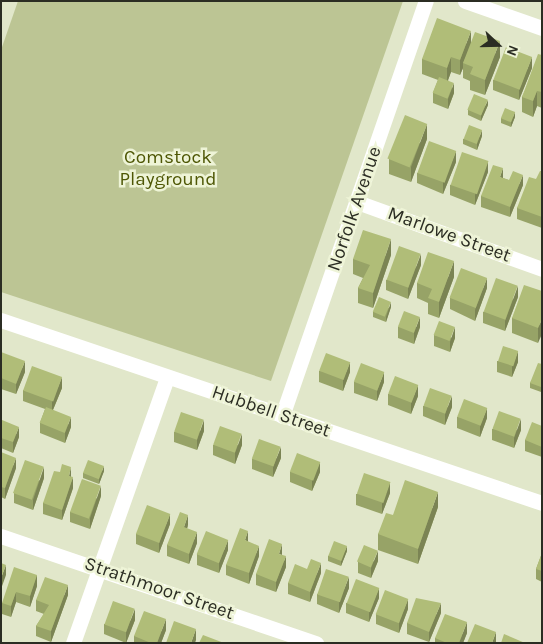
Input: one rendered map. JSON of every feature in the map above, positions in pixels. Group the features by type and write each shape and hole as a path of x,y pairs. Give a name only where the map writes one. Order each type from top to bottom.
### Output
{"street":[{"name":"Norfolk Avenue","path":"282,416 426,1"},
{"path":"465,1 542,28"},
{"name":"Marlowe Street","path":"357,202 542,269"},
{"name":"Hubbell Street","path":"1,320 542,503"},
{"path":"73,643 167,377"},
{"name":"Strathmoor Street","path":"1,536 316,643"}],"green space":[{"name":"Comstock Playground","path":"18,1 403,1 271,381 1,292 1,50"}],"building":[{"path":"437,18 471,31 460,60 451,57 447,68 422,59"},
{"path":"475,32 500,41 485,80 470,74 473,67 463,63"},
{"path":"506,47 532,57 520,90 493,80"},
{"path":"538,54 542,55 542,92 537,91 533,101 522,97"},
{"path":"439,77 454,83 447,99 433,93"},
{"path":"474,94 488,100 481,116 467,110"},
{"path":"505,108 515,112 511,122 501,118"},
{"path":"405,115 427,124 410,168 387,159"},
{"path":"469,125 482,130 477,144 464,139"},
{"path":"429,141 456,151 445,183 417,173"},
{"path":"462,152 488,161 477,194 451,185"},
{"path":"493,165 503,168 500,177 509,180 513,171 523,175 510,207 481,196"},
{"path":"540,171 542,171 542,217 517,208 529,177 536,179"},
{"path":"363,230 391,239 373,293 358,288 370,265 353,259"},
{"path":"399,246 421,254 408,288 387,280"},
{"path":"428,252 454,261 439,302 428,298 432,289 417,283"},
{"path":"461,268 487,278 476,308 450,298"},
{"path":"496,278 518,286 505,320 484,312"},
{"path":"524,285 542,291 542,319 538,328 512,318"},
{"path":"379,297 391,302 385,317 373,312"},
{"path":"404,311 420,317 414,333 398,327"},
{"path":"439,321 455,327 449,341 434,335"},
{"path":"503,346 518,351 513,366 498,361"},
{"path":"1,352 25,361 16,384 1,378"},
{"path":"326,353 350,362 343,380 319,371"},
{"path":"361,363 384,372 377,391 354,382"},
{"path":"538,363 542,364 541,387 530,383"},
{"path":"32,366 62,377 53,401 23,390"},
{"path":"395,376 418,385 412,403 388,394"},
{"path":"430,388 452,396 445,414 424,406"},
{"path":"464,399 487,408 481,426 457,417"},
{"path":"46,407 71,417 65,433 40,423"},
{"path":"499,411 521,419 514,437 493,429"},
{"path":"181,412 204,420 197,440 174,432"},
{"path":"2,420 19,427 13,442 1,438"},
{"path":"532,422 542,426 542,447 525,440"},
{"path":"220,426 242,434 235,453 213,445"},
{"path":"259,439 281,447 273,467 252,459"},
{"path":"1,452 16,458 5,488 1,487"},
{"path":"297,453 320,462 313,481 290,472"},
{"path":"25,460 44,467 32,500 13,493"},
{"path":"88,460 104,466 99,479 83,473"},
{"path":"62,464 71,467 69,476 73,477 62,510 43,503 54,471 60,472"},
{"path":"364,473 390,482 383,503 357,494"},
{"path":"82,479 101,486 89,519 70,512"},
{"path":"405,480 438,492 418,549 378,534 386,513 393,515"},
{"path":"147,505 170,514 159,543 136,534"},
{"path":"180,512 188,515 184,527 197,532 189,554 167,545"},
{"path":"240,528 248,531 245,540 259,546 249,573 226,565"},
{"path":"206,531 228,540 219,563 197,554"},
{"path":"269,539 282,544 279,554 286,556 276,582 256,574"},
{"path":"334,541 347,546 341,561 328,556"},
{"path":"364,545 378,551 371,567 357,562"},
{"path":"542,553 542,571 536,569"},
{"path":"311,559 321,563 310,592 288,583 295,564 307,569"},
{"path":"1,563 6,565 1,578"},
{"path":"14,567 37,575 30,596 16,592 11,606 2,603"},
{"path":"326,569 349,577 340,602 317,595"},
{"path":"45,577 68,585 51,631 36,626 49,605 36,600"},
{"path":"356,579 379,588 370,612 347,603"},
{"path":"385,590 408,599 399,623 376,614"},
{"path":"416,598 441,603 429,632 407,623"},
{"path":"113,601 135,609 126,632 104,624"},
{"path":"144,611 166,619 157,643 151,643 134,636"},
{"path":"445,614 467,622 459,643 447,643 435,638"},
{"path":"174,621 196,629 191,643 166,643"},
{"path":"475,624 496,632 492,643 467,643"},
{"path":"504,634 525,643 501,643"},
{"path":"203,635 224,643 199,643"}]}
